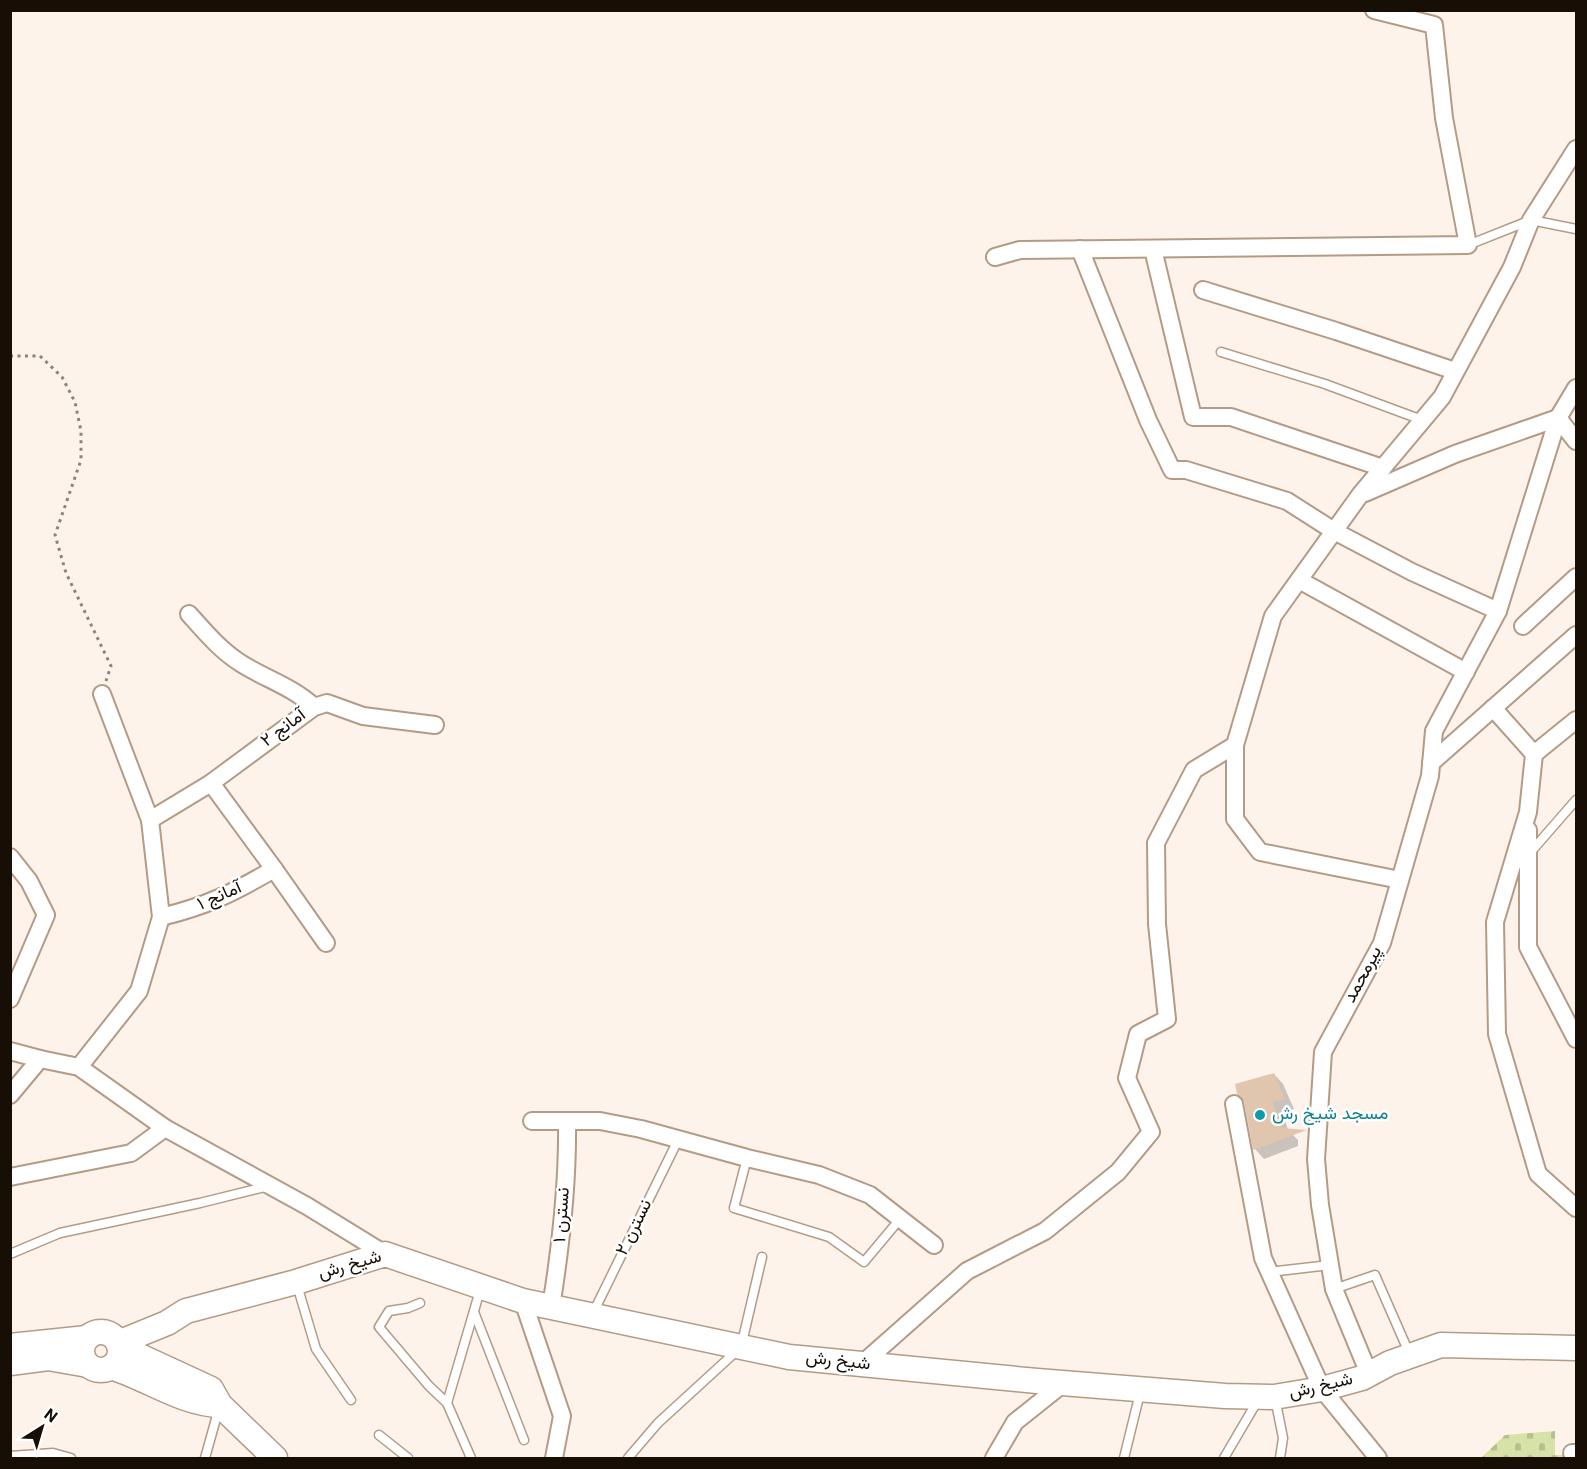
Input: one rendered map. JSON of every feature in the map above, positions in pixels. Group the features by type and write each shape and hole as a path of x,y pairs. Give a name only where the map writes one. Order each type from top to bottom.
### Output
{"street":[{"path":"995,257 1020,250 1468,245 1444,118 1436,18 1374,10"},
{"path":"1400,880 1260,852 1235,819 1235,745 1273,616 1360,495 1442,397 1512,267 1531,220 1576,149"},
{"path":"1080,249 1148,420 1172,470 1185,470 1287,501 1334,531 1412,572 1498,610"},
{"path":"1154,249 1193,417 1231,417 1383,468"},
{"path":"1203,290 1455,371"},
{"name":"پیرمحمد","path":"1369,1374 1334,1289 1320,1205 1316,1159 1323,1052 1382,943 1430,776 1434,731 1498,610 1558,418 1572,405 1576,388"},
{"path":"1360,495 1455,454 1558,418 1576,441"},
{"path":"1523,626 1576,577"},
{"path":"1299,580 1466,672"},
{"path":"189,614 221,650 244,666 302,696 314,706"},
{"path":"1431,763 1576,635"},
{"path":"79,1066 139,992 162,917 150,820 102,694"},
{"name":"آمانج ۲","path":"150,820 211,783 314,706 327,703 363,716 435,725"},
{"path":"1493,708 1533,754 1528,812 1528,947 1576,1039"},
{"path":"1533,754 1576,720"},
{"path":"862,1364 967,1270 1045,1231 1064,1216 1118,1172 1151,1132 1127,1078 1138,1034 1167,1019 1157,924 1156,843 1194,770 1235,745"},
{"path":"211,783 326,943"},
{"path":"1528,812 1495,922 1497,1034 1538,1174 1576,1208"},
{"path":"10,857 29,881 46,915 10,999"},
{"name":"آمانج ۱","path":"162,917 193,909 231,894 274,869"},
{"path":"10,1051 79,1066 165,1128 269,1185 385,1254"},
{"path":"10,1095 40,1059"},
{"path":"1234,1104 1263,1258 1322,1389 1376,1458"},
{"path":"532,1121 600,1121 819,1174 870,1196 933,1245"},
{"name":"نسترن ۱","path":"551,1307 562,1236 567,1121"},
{"path":"10,1177 131,1153 165,1128"},
{"name":"شیخ رش","path":"10,1346 104,1349 161,1311 186,1311 296,1282 385,1254 523,1301 789,1357 1064,1383 1267,1397 1322,1389 1369,1374 1441,1345 1576,1348"},
{"path":"523,1301 562,1416 554,1458"},
{"path":"10,1363 104,1349 211,1389 220,1405 275,1458"},
{"path":"994,1458 1015,1422 1064,1383"}],"lane":[{"path":"1468,245 1531,220 1576,229"},
{"path":"1221,352 1325,384 1422,420"},
{"path":"1528,854 1576,800"},
{"name":"نسترن ۲","path":"592,1316 678,1140"},
{"path":"747,1158 734,1208 829,1237 864,1262 900,1219"},
{"path":"10,1254 60,1233 200,1203 269,1185"},
{"path":"628,1458 658,1423 741,1347 762,1257"},
{"path":"1269,1272 1330,1265"},
{"path":"1334,1289 1375,1275 1410,1356"},
{"path":"296,1282 316,1349 351,1400"},
{"path":"447,1403 481,1287"},
{"path":"420,1303 408,1308 389,1311 379,1327 429,1386 447,1403 471,1458"},
{"path":"474,1312 524,1440"},
{"path":"1124,1458 1141,1389"},
{"path":"1224,1458 1267,1397"},
{"path":"1267,1397 1283,1438 1280,1458"},
{"path":"205,1458 220,1405"},
{"path":"380,1435 408,1458"},
{"path":"10,1456 71,1458"}],"path":[{"path":"10,356 40,356 62,378 75,402 81,431 81,460 55,535 66,573 111,666 102,694"}],"green space":[{"path":"1555,1431 1555,1455 1568,1455 1568,1458 1481,1458 1505,1435"}],"building":[{"name":"مسجد شیخ رش","path":"1274,1073 1285,1099 1273,1102 1281,1128 1307,1130 1253,1150 1244,1102 1237,1094 1235,1084"}],"place":[{"name":"مسجد شیخ رش","path":"1260,1115"}]}
